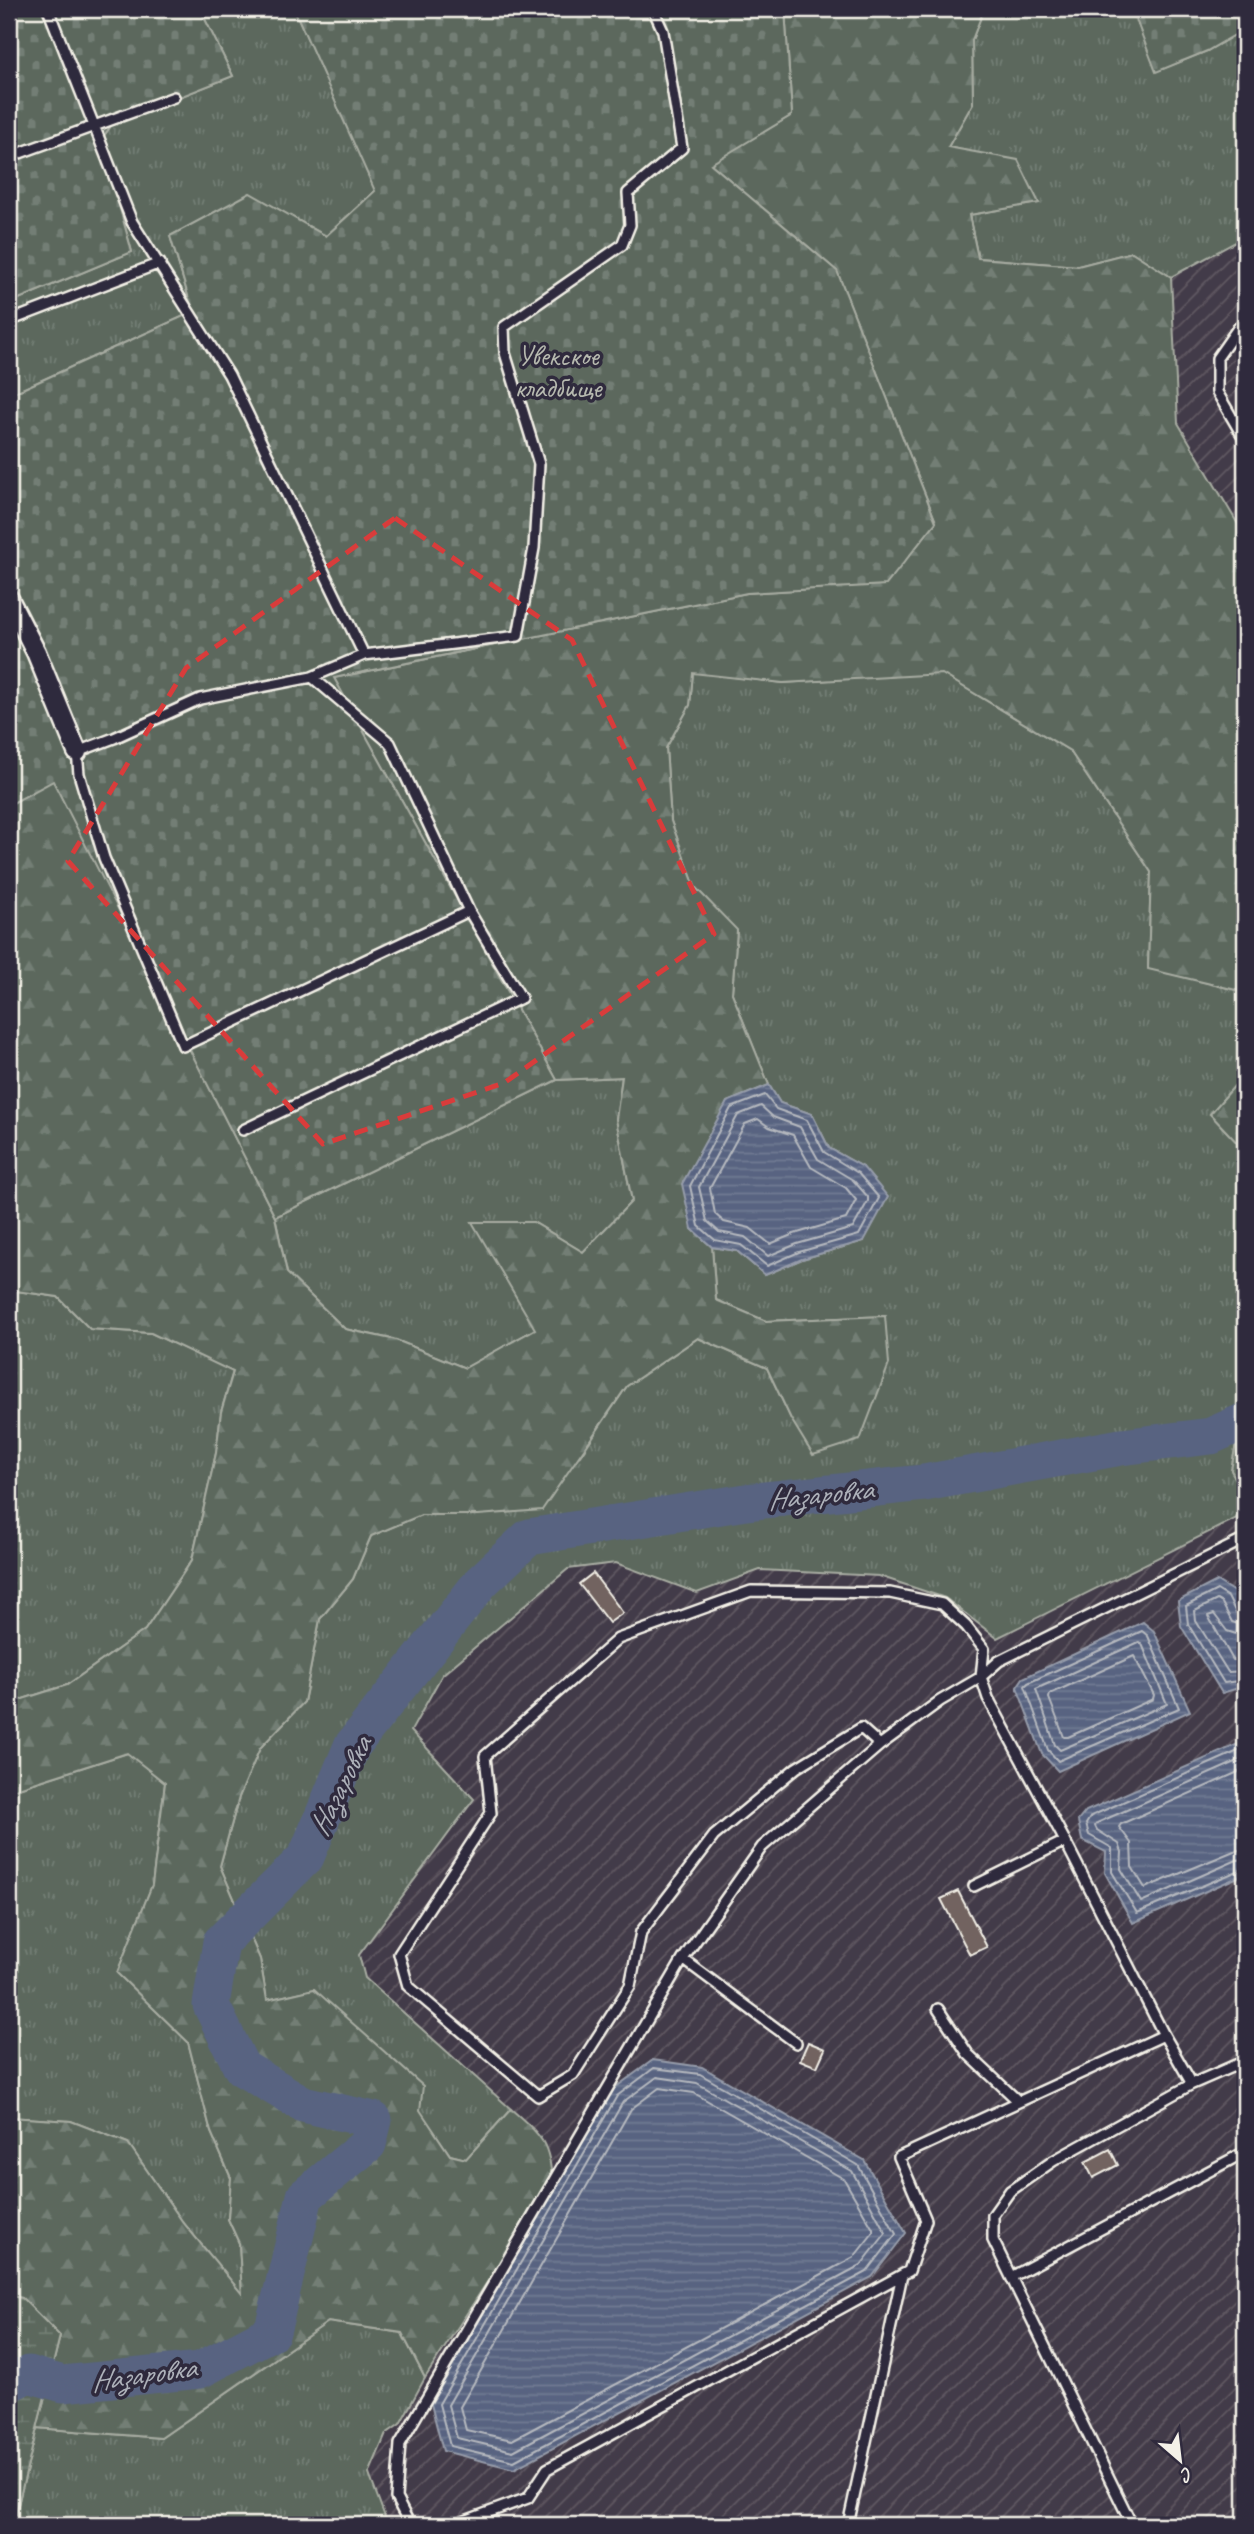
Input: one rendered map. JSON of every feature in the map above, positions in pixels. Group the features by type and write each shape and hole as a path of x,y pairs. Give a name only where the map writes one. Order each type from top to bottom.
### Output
{"street":[{"path":"9,599 36,652 77,752"}],"lane":[{"path":"48,9 132,222 229,375 364,655"},
{"path":"469,911 183,1046 104,858 79,774 77,752 200,699 312,677 364,655 518,636 534,548 539,464 505,353 504,327 622,246 630,225 628,193 681,148 663,31 653,9"},
{"path":"9,157 174,97"},
{"path":"9,321 160,263"},
{"path":"1245,324 1238,328 1217,358 1217,392 1245,440"},
{"path":"243,1130 521,998 469,911 390,743 312,677"},
{"path":"410,2525 396,2498 400,2444 684,1959 762,1847 880,1745 940,1701 981,1677 999,1661 1245,1539"},
{"path":"880,1745 861,1728 796,1768 715,1836 641,1933 630,1986 573,2076 538,2096 408,1986 399,1954 492,1813 485,1756 618,1639 751,1591 890,1593 942,1604 966,1626 984,1649 981,1677 988,1698 1192,2084"},
{"path":"974,1886 1065,1841"},
{"path":"684,1959 796,2043"},
{"path":"938,2008 968,2054 1018,2101"},
{"path":"454,2525 528,2498 547,2469 909,2271 926,2220 899,2157 1164,2035"},
{"path":"1132,2525 993,2240 993,2215 1010,2191 1053,2161 1192,2084 1245,2061"},
{"path":"1011,2277 1245,2152"},
{"path":"848,2525 902,2275"}],"highlighted area":[{"path":"395,518 572,640 714,934 504,1083 323,1144 68,861 186,668"}],"shaded area":[{"path":"1245,237 1245,536 1178,423 1171,277"},
{"path":"1245,1514 1245,2525 388,2525 369,2475 386,2433 400,2424 425,2378 552,2182 541,2136 365,1978 359,1955 474,1799 411,1731 442,1675 568,1569 616,1563 697,1593 760,1570 879,1576 945,1598 997,1638"}],"green space":[{"path":"9,9 200,9 233,76 113,123 101,140 132,252 9,303"},
{"path":"200,9 294,9 376,190 326,236 250,194 170,236 193,312 9,395 9,303 132,252 101,140 113,123 233,76"},
{"name":"Увекское кладбище","path":"294,9 785,9 792,115 711,164 837,271 936,522 886,585 747,593 334,678 557,1080 275,1217 53,781 9,805 9,395 193,312 170,236 250,193 326,236 375,191"},
{"path":"785,9 984,9 972,40 973,103 948,147 1018,160 1039,203 969,215 978,258 1078,266 1132,252 1171,277 1178,423 1245,536 1245,995 1240,991 1148,969 1151,872 1070,751 942,674 783,683 693,673 690,705 666,748 671,821 695,887 737,930 732,993 769,1085 727,1102 692,1229 712,1247 716,1300 766,1321 885,1316 889,1364 860,1440 813,1455 791,1419 767,1368 698,1338 627,1386 542,1510 478,1515 421,1515 371,1536 353,1579 320,1619 304,1702 260,1748 239,1797 220,1866 260,1959 267,2000 314,1989 423,2086 420,2110 450,2155 466,2159 511,2109 542,2140 549,2157 552,2182 425,2378 402,2333 328,2322 161,2438 37,2428 60,2336 22,2298 9,2296 9,2117 71,2121 128,2143 182,2221 242,2294 239,2243 228,2219 231,2178 211,2132 188,2042 117,1973 152,1885 165,1783 127,1753 9,1791 10,1703 67,1685 145,1630 192,1560 216,1453 221,1412 233,1372 151,1333 90,1329 58,1297 9,1290 9,805 53,780 275,1217 287,1273 345,1329 396,1340 465,1368 535,1329 472,1222 533,1222 583,1252 632,1201 616,1119 622,1077 557,1080 334,678 747,593 886,584 936,522 837,271 710,163 792,115"},
{"path":"984,9 1132,9 1157,71 1207,51 1245,29 1245,237 1171,277 1132,252 1078,266 978,258 969,215 1038,203 948,147 973,103 972,40"},
{"path":"1132,9 1245,9 1245,29 1207,51 1156,72"},
{"path":"693,672 783,683 941,673 1070,751 1151,872 1148,968 1240,991 1245,995 1245,1074 1210,1114 1245,1151 1245,1398 1231,1470 1245,1496 1245,1514 997,1638 945,1598 879,1576 760,1570 697,1593 616,1563 568,1569 442,1675 411,1731 474,1799 359,1955 365,1978 511,2109 466,2159 450,2155 386,2069 352,2028 314,1989 267,2000 260,1959 220,1866 239,1797 260,1748 304,1702 320,1619 353,1579 371,1536 421,1515 478,1515 580,1456 627,1386 698,1338 767,1368 791,1419 885,1316 766,1321 716,1300 712,1247 737,1251 765,1275 802,1259 864,1241 863,1167 829,1148 812,1114 780,1103 769,1085 732,993 737,931 695,887 671,821 666,748 690,705"},
{"path":"1245,1074 1245,1151 1210,1114"},
{"path":"622,1077 616,1119 632,1201 583,1252 533,1222 473,1222 536,1329 465,1368 396,1340 345,1329 287,1273 275,1217 557,1080"},
{"path":"9,1290 58,1297 90,1329 151,1333 233,1371 221,1412 216,1453 192,1560 145,1630 67,1685 10,1703 9,1715"},
{"path":"1245,1398 1245,1496 1231,1470"},
{"path":"128,1753 165,1783 152,1885 117,1973 188,2042 211,2132 231,2178 228,2219 239,2243 242,2295 182,2221 128,2143 71,2121 9,2117 9,1791"},
{"path":"9,2296 22,2298 60,2336 13,2525 9,2525"},
{"path":"328,2322 402,2333 425,2378 400,2424 386,2434 369,2474 388,2525 13,2525 37,2428 161,2438"}],"water":[{"path":"769,1085 780,1103 812,1114 829,1148 863,1167 888,1197 864,1241 802,1259 765,1275 737,1251 712,1247 692,1229 682,1184 727,1102"},
{"path":"1217,1581 1234,1592 1245,1617 1245,1686 1222,1693 1181,1626 1178,1601"},
{"path":"1143,1622 1154,1631 1190,1711 1058,1771 1042,1754 1017,1687 1023,1678"},
{"path":"1245,1741 1245,1874 1133,1923 1105,1873 1106,1852 1082,1840 1078,1821 1086,1811"},
{"path":"653,2060 702,2067 864,2160 906,2233 872,2277 514,2469 443,2451 431,2404 612,2090"}],"building":[{"path":"593,1573 623,1613 609,1623 579,1584"},
{"path":"958,1891 987,1947 970,1955 941,1899"},
{"path":"808,2042 825,2049 817,2067 800,2060"},
{"path":"1110,2149 1118,2165 1093,2178 1085,2162"}],"waterway":[{"name":"Назаровка","path":"9,2384 28,2374 63,2384 200,2370 272,2332 305,2196 368,2144 374,2120 303,2104 242,2068 211,2005 221,1942 306,1857 352,1746 481,1582 529,1537 746,1502 924,1483 1121,1447 1211,1436 1245,1421"}]}
